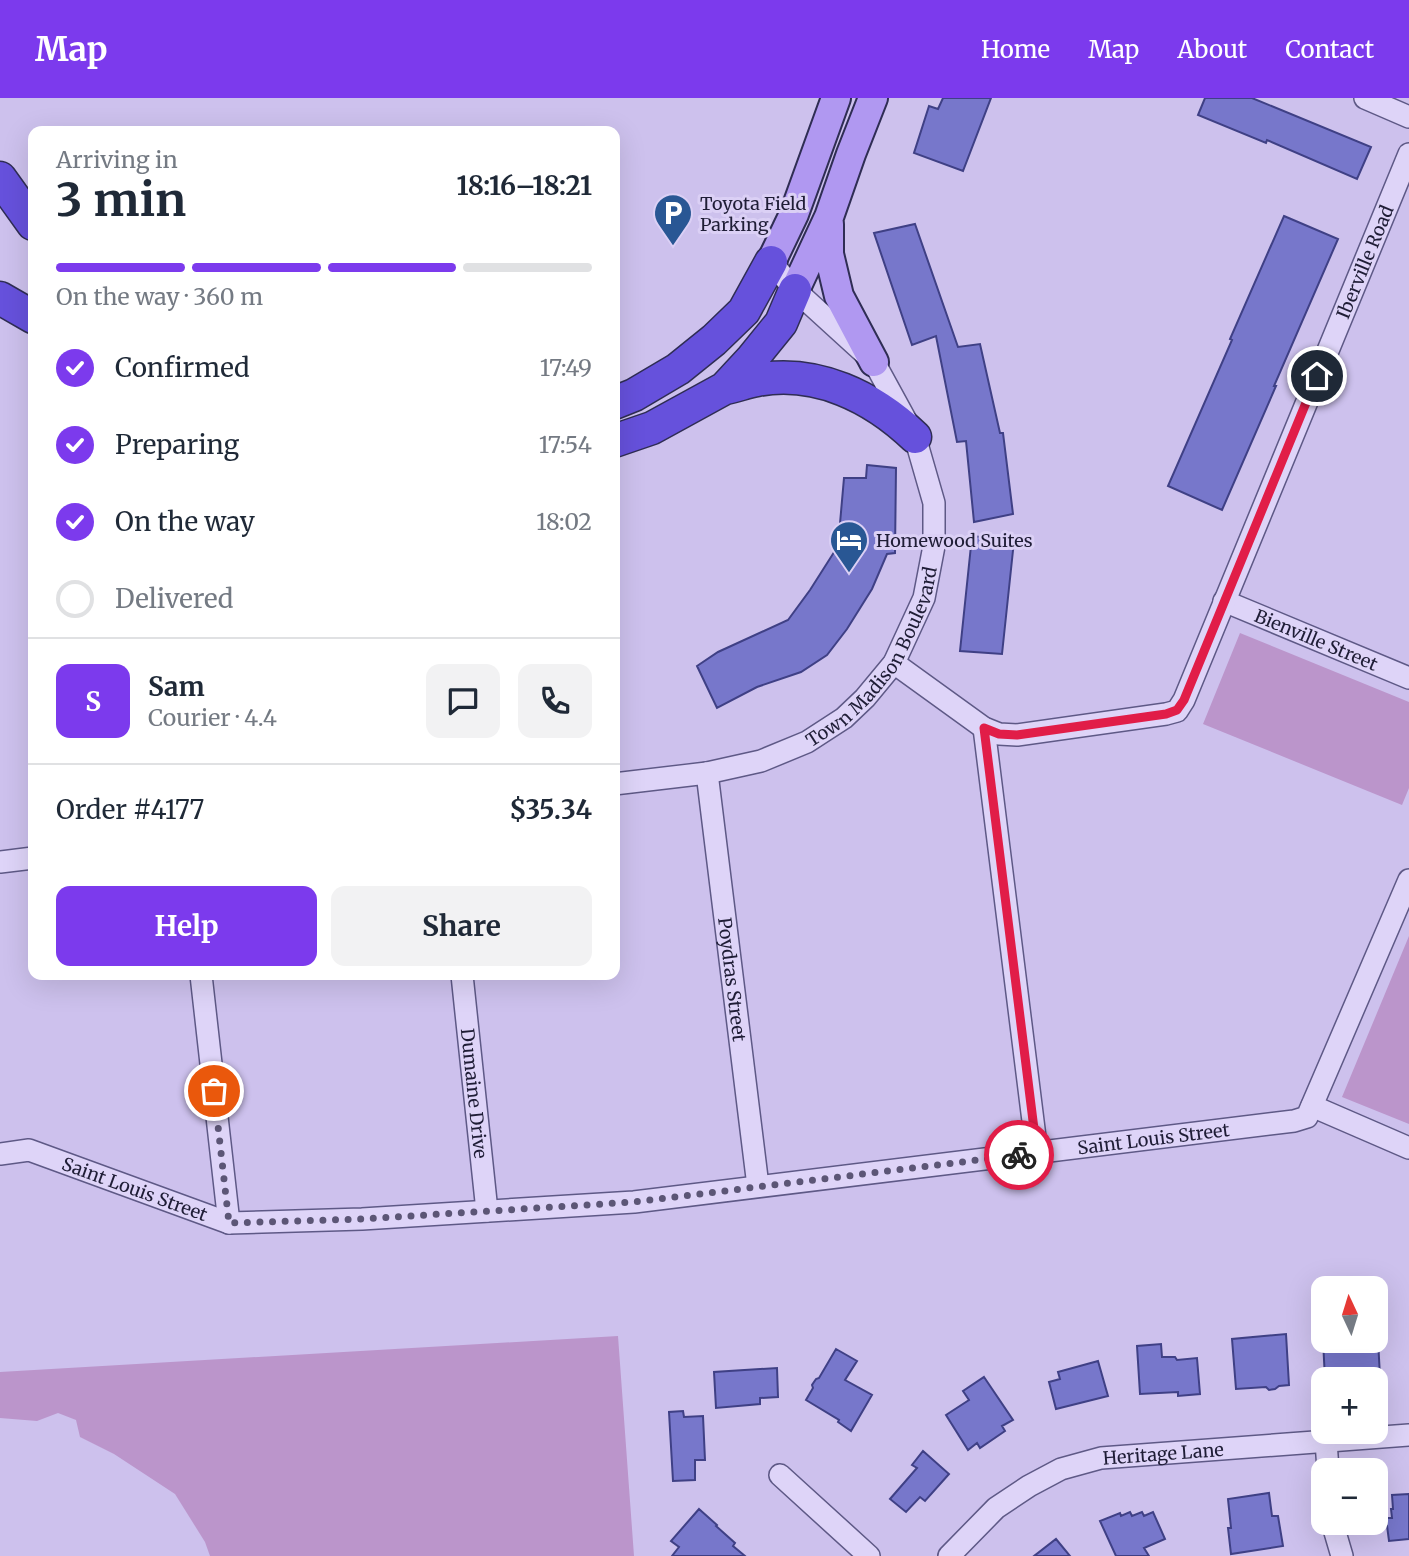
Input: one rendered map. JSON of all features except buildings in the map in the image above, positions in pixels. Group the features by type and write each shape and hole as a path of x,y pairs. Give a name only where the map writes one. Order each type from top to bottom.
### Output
{"highway":[{"path":"0,178 28,217"},
{"path":"620,401 678,369 714,340 744,311 771,262"},
{"path":"725,388 781,323 794,290"},
{"path":"0,298 28,314"},
{"path":"620,439 652,428 725,388 759,380 788,378 827,383 851,392 896,419 915,437"}],"main road":[{"path":"771,262 794,214 836,98"},
{"path":"794,290 829,217 873,98"},
{"path":"829,217 829,254 839,296 874,362"}],"street":[{"path":"1365,98 1409,117"},
{"name":"Iberville Road","path":"984,728 999,734 1017,735 1166,714 1177,710 1184,700 1409,154"},
{"name":"Town Madison Boulevard","path":"620,783 708,773 761,761 807,742 844,718 894,663 924,598 933,546 934,503 915,437 874,362 794,290 771,262"},
{"name":"Bienville Street","path":"1224,601 1409,678"},
{"path":"894,663 984,728 1037,1153"},
{"name":"Poydras Street","path":"708,773 758,1186"},
{"path":"0,862 28,859"},
{"path":"1409,880 1312,1106 1409,1148"},
{"path":"202,980 229,1223"},
{"name":"Dumaine Drive","path":"463,980 487,1211"},
{"name":"Saint Louis Street","path":"0,1154 29,1150 229,1223 362,1219 634,1202 1294,1121 1307,1117 1312,1106"},
{"name":"Heritage Lane","path":"1388,1437 1409,1435"},
{"name":"Heritage Lane","path":"949,1556 996,1508 1061,1469 1101,1458 1311,1442"},
{"path":"780,1475 869,1556"},
{"path":"1336,1535 1342,1556"}],"shaded area":[{"path":"1240,633 1409,702 1409,788 1402,805 1203,724"},
{"path":"1409,936 1409,1124 1342,1097"},
{"path":"618,1336 634,1556 210,1556 205,1542 175,1494 114,1454 80,1437 76,1420 58,1413 37,1421 0,1418 0,1372"}],"way so far":[{"path":"214,1091 229,1223 362,1219 634,1202 1019,1155"}],"place":[{"name":"Toyota Field Parking","path":"673,247"},
{"name":"Homewood Suites","path":"849,574"}],"route":[{"path":"1019,1155 1037,1153 984,728 999,734 1017,735 1166,714 1177,710 1184,700 1317,376"}]}
